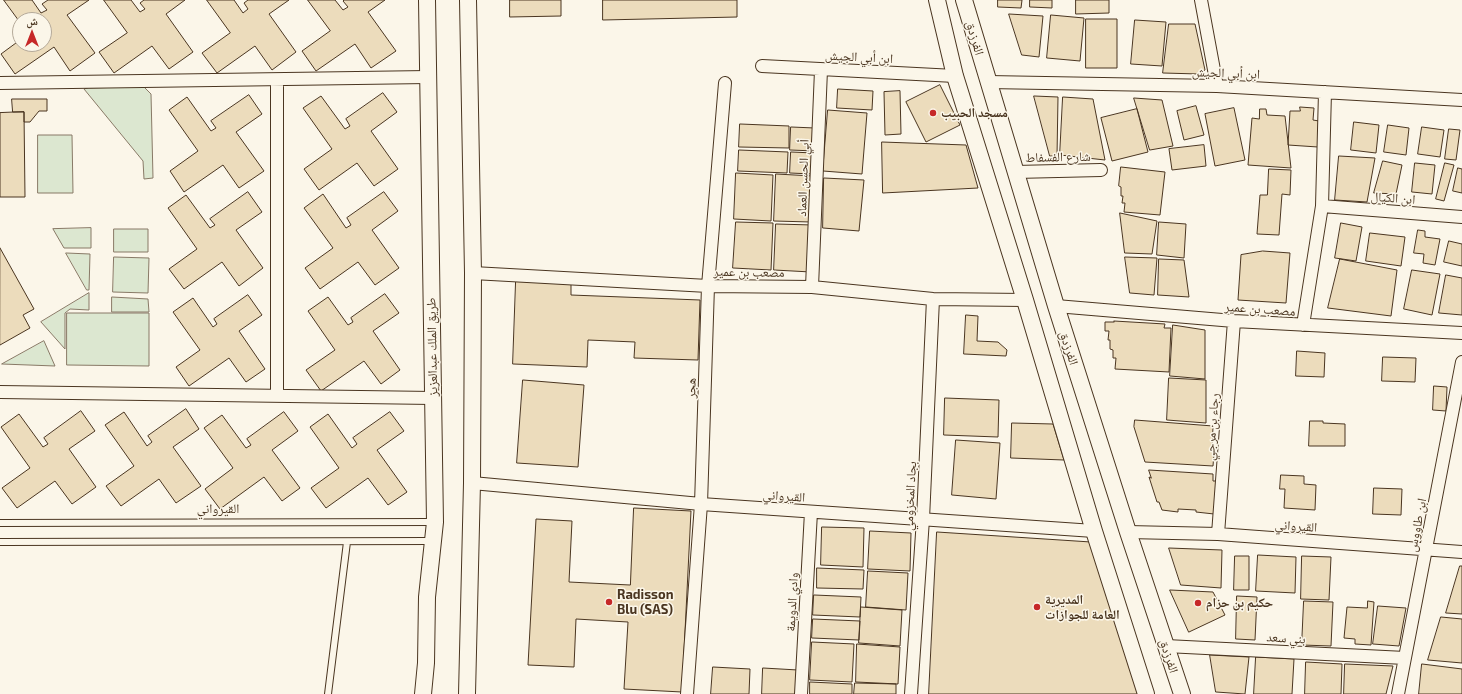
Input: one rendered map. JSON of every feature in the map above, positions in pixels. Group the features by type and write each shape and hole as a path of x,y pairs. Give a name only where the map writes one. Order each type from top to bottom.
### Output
{"street":[{"name":"طريق الملك عبدالعزيز","path":"423,694 426,663 427,597 435,522 426,0"},
{"path":"467,694 472,483 473,273 468,0"},
{"path":"937,0 955,76 1025,300 1094,531 1146,694"},
{"name":"الفرزدق","path":"964,0 1056,306 1128,532 1182,694"},
{"path":"1201,0 1217,86"},
{"name":"ابن أبي الجيش","path":"762,66 955,76"},
{"name":"أبي الحسن العماد","path":"812,288 821,70"},
{"path":"0,84 428,77"},
{"path":"277,80 277,396"},
{"name":"ابن أبي الجيش","path":"988,82 1217,86 1462,100"},
{"name":"هجر","path":"687,694 701,504 708,286 725,83"},
{"path":"1303,325 1322,206 1325,92"},
{"name":"شارع الفسفاط","path":"1015,172 1101,170"},
{"name":"ابن الكيال","path":"1322,206 1462,217"},
{"name":"مصعب بن عمير","path":"473,273 708,286 812,288 933,299 1025,300"},
{"name":"بجاد المخزومي","path":"911,694 923,519 933,299"},
{"name":"مصعب بن عمير","path":"1056,306 1234,321 1462,334"},
{"name":"رجاء بن مرجي","path":"1218,534 1234,321"},
{"name":"ابن طاووس","path":"1398,694 1462,362"},
{"path":"0,392 433,398"},
{"name":"القيرواني","path":"472,483 701,504 1094,531"},
{"name":"وادي الدويمة","path":"801,694 811,512"},
{"name":"القيرواني","path":"1128,532 1218,534 1462,552"},
{"name":"بني سعد","path":"1166,646 1405,658"}],"lane":[{"name":"القيرواني","path":"0,523 435,522"},
{"path":"0,542 433,541"},
{"path":"328,694 347,542"}],"green space":[{"path":"144,87 151,94 153,178 144,179 143,161 84,89"},
{"path":"38,135 72,135 73,193 38,193"},
{"path":"91,228 91,248 64,248 53,229"},
{"path":"114,229 148,229 148,252 114,252"},
{"path":"66,253 90,254 89,290 87,290"},
{"path":"114,257 149,258 148,293 113,292"},
{"path":"89,293 89,310 70,309 65,313 65,349 41,322"},
{"path":"112,297 148,299 149,312 112,312"},
{"path":"67,313 149,313 149,366 67,365"},
{"path":"44,341 55,366 2,364"}],"building":[{"path":"4,0 32,0 40,12 13,12"},
{"path":"48,0 89,0 67,15 95,53 70,71 54,47 52,48 52,12 43,12 47,10 42,4"},
{"path":"104,0 131,0 140,12 145,9 140,3 144,0 185,0 166,14 193,52 169,69 152,46 114,73 99,52 127,33"},
{"path":"207,0 234,0 243,13 248,9 244,3 248,0 289,0 269,14 296,52 272,70 255,46 217,73 202,53 230,33"},
{"path":"308,0 335,0 343,10 348,7 343,1 344,0 385,0 368,12 396,51 371,68 355,44 316,71 302,51 330,31"},
{"path":"510,0 561,0 561,16 510,17"},
{"path":"603,0 737,0 737,17 603,20"},
{"path":"998,0 1022,0 1021,8 998,7"},
{"path":"1030,0 1052,0 1052,8 1030,7"},
{"path":"1076,0 1109,0 1109,13 1076,14"},
{"path":"1009,14 1043,16 1039,57 1022,55"},
{"path":"1051,15 1084,18 1080,61 1047,58"},
{"path":"1086,19 1117,19 1117,68 1086,68"},
{"path":"1135,20 1166,22 1162,66 1131,64"},
{"path":"1169,24 1195,24 1205,70 1199,74 1163,73"},
{"path":"12,46 12,52 47,52 15,74 1,54"},
{"name":"مسجد الحبيب","path":"940,85 960,125 926,142 906,102"},
{"path":"838,89 873,91 872,110 837,108"},
{"path":"900,91 901,134 885,135 884,92"},
{"path":"383,93 397,112 371,131 398,169 374,186 357,163 319,190 304,169 332,149 303,108 321,96 345,129 350,126 346,119"},
{"path":"249,95 262,114 236,132 264,171 239,188 223,165 184,192 170,171 198,151 169,110 187,97 211,131 216,128 211,121"},
{"path":"1034,96 1058,97 1057,156 1050,156"},
{"path":"1063,97 1093,99 1105,160 1060,155"},
{"path":"1134,98 1162,100 1173,146 1150,150"},
{"path":"12,99 47,99 47,111 39,111 30,122 24,122 24,112 13,112"},
{"path":"1196,106 1204,135 1184,140 1177,111"},
{"path":"1300,107 1314,108 1313,120 1319,121 1318,147 1288,145 1290,111 1300,111"},
{"path":"1234,108 1245,160 1215,166 1205,114"},
{"path":"1137,109 1148,152 1112,161 1101,118"},
{"path":"1260,109 1266,109 1267,115 1285,116 1291,168 1248,165 1252,118 1259,119"},
{"path":"828,110 867,113 862,174 823,171"},
{"path":"24,112 25,197 0,197 0,113"},
{"path":"1354,122 1379,125 1376,153 1351,150"},
{"path":"740,124 789,126 789,148 739,147"},
{"path":"1388,125 1409,128 1406,155 1384,152"},
{"path":"791,127 815,128 815,151 790,150"},
{"path":"1422,127 1444,130 1440,157 1418,154"},
{"path":"1449,129 1460,130 1456,160 1445,159"},
{"path":"882,142 966,145 978,188 883,193"},
{"path":"1204,145 1206,166 1172,170 1169,149"},
{"path":"739,150 788,152 787,173 738,171"},
{"path":"791,152 814,153 812,174 790,173"},
{"path":"1339,156 1375,158 1367,202 1335,200"},
{"path":"1383,161 1402,165 1396,194 1374,193"},
{"path":"1415,163 1435,165 1432,194 1412,192"},
{"path":"1445,163 1454,165 1444,201 1436,199"},
{"path":"1121,167 1165,172 1160,215 1124,212 1125,203 1122,203 1123,196 1121,196 1121,187 1119,186"},
{"path":"1458,168 1462,169 1462,193 1453,191"},
{"path":"1269,169 1291,170 1290,195 1282,194 1279,235 1257,234 1260,195 1267,195"},
{"path":"736,173 773,175 771,221 734,219"},
{"path":"776,174 813,176 811,222 774,221"},
{"path":"824,178 864,180 859,231 823,228"},
{"path":"248,192 262,212 236,230 263,268 239,286 222,262 184,289 169,269 197,249 168,208 186,195 210,228 215,225 210,219"},
{"path":"384,192 398,211 372,230 399,268 375,285 358,262 320,289 305,268 333,248 304,208 323,194 346,228 351,225 347,218"},
{"path":"1120,213 1157,221 1152,254 1125,253"},
{"path":"736,222 773,223 771,270 733,268"},
{"path":"1159,222 1186,224 1184,258 1157,255"},
{"path":"1341,223 1362,227 1356,261 1335,258"},
{"path":"776,224 813,225 811,272 774,270"},
{"path":"1418,230 1425,231 1425,237 1440,239 1435,265 1423,263 1424,254 1414,253"},
{"path":"1370,233 1405,237 1401,266 1366,261"},
{"path":"1449,241 1462,244 1462,266 1444,262"},
{"path":"0,248 34,309 23,315 30,328 0,345"},
{"path":"1263,251 1290,253 1286,303 1238,300 1241,255"},
{"path":"1125,257 1157,258 1154,295 1130,293"},
{"path":"1159,259 1184,260 1189,297 1158,295"},
{"path":"1340,259 1397,270 1391,316 1328,308"},
{"path":"1412,270 1440,274 1432,315 1404,309"},
{"path":"1446,275 1462,278 1462,315 1439,313"},
{"path":"516,281 571,284 571,295 700,300 698,360 634,358 635,342 588,340 587,367 513,364"},
{"path":"385,294 399,313 373,331 400,370 381,384 364,361 321,391 306,370 335,350 308,311 328,297 348,325 353,322 351,318"},
{"path":"248,295 262,315 239,331 265,369 246,382 229,358 189,386 176,367 200,350 173,312 193,298 213,327 217,324 214,319"},
{"path":"966,315 978,316 977,341 998,342 1007,350 1006,356 964,354"},
{"path":"1114,321 1165,324 1164,328 1171,328 1169,372 1115,369 1116,358 1113,358 1113,350 1110,349 1110,340 1108,340 1109,331 1105,331 1105,322"},
{"path":"1173,325 1205,330 1205,379 1170,376"},
{"path":"1297,351 1325,353 1324,377 1296,376"},
{"path":"1383,357 1416,358 1415,382 1382,381"},
{"path":"1169,378 1206,380 1206,423 1167,420"},
{"path":"523,380 584,385 578,467 517,463"},
{"path":"1434,386 1447,387 1446,411 1433,410"},
{"path":"945,398 999,400 998,437 944,435"},
{"path":"186,409 199,429 173,447 201,486 176,503 159,479 121,506 106,486 134,466 105,425 124,412 147,446 152,442 148,436"},
{"path":"81,411 95,431 69,449 96,487 72,504 55,481 17,508 2,488 30,468 1,427 19,414 43,447 48,444 44,438"},
{"path":"284,412 298,431 272,450 300,488 282,501 264,477 220,509 205,489 233,468 204,428 222,415 246,448 251,445 247,439"},
{"path":"390,412 404,431 377,450 407,492 388,505 368,478 326,508 311,488 339,468 310,427 328,414 352,448 357,444 353,438"},
{"path":"1135,420 1213,426 1213,466 1145,462 1134,427"},
{"path":"1310,421 1345,424 1345,446 1309,446"},
{"path":"1012,423 1053,424 1064,460 1011,458"},
{"path":"956,440 1000,443 996,499 952,495"},
{"path":"1149,470 1213,474 1213,481 1216,481 1216,506 1214,506 1214,514 1196,512 1196,510 1178,509 1178,512 1162,510 1159,502 1157,502 1149,477 1151,478"},
{"path":"1281,475 1304,476 1304,484 1316,485 1315,510 1284,508 1285,489 1280,489"},
{"path":"1374,488 1402,489 1401,515 1373,514"},
{"name":"Radisson Blu (SAS)","path":"634,508 691,511 682,692 624,689 628,622 576,619 574,667 528,665 536,519 572,521 569,582 630,585"},
{"path":"822,527 864,528 863,567 821,565"},
{"path":"870,531 911,533 910,571 868,569"},
{"path":"937,532 1091,542 1139,694 929,694"},
{"path":"1169,548 1222,550 1221,588 1181,585"},
{"path":"1258,555 1296,557 1295,593 1256,591"},
{"path":"1235,556 1249,556 1249,590 1234,590"},
{"path":"1302,556 1331,557 1329,600 1301,599"},
{"path":"1460,566 1462,566 1462,614 1446,613"},
{"path":"817,568 864,570 863,589 817,588"},
{"path":"868,571 908,573 906,610 866,607"},
{"name":"حكيم بن حزام","path":"1170,590 1213,592 1225,615 1189,632"},
{"path":"814,595 861,597 860,617 813,615"},
{"path":"1237,596 1257,597 1255,640 1236,639"},
{"path":"1304,601 1333,602 1331,646 1302,645"},
{"path":"1368,601 1374,602 1371,645 1355,644 1355,639 1344,638 1347,607 1367,608"},
{"path":"1378,606 1406,608 1399,646 1373,644"},
{"path":"861,607 902,610 900,646 859,643"},
{"path":"1441,617 1462,619 1462,663 1428,660"},
{"path":"813,619 860,621 859,640 812,638"},
{"path":"812,642 854,644 852,682 810,680"},
{"path":"857,644 900,647 898,684 856,682"},
{"path":"1210,655 1249,657 1245,694 1216,692"},
{"path":"1256,657 1294,659 1292,694 1254,694"},
{"path":"1306,662 1342,664 1341,694 1305,694"},
{"path":"1345,664 1393,666 1386,694 1344,694"},
{"path":"1422,664 1462,669 1462,694 1419,694"},
{"path":"713,667 750,669 749,694 711,694"},
{"path":"763,668 798,670 797,694 762,694"},
{"path":"810,682 852,684 852,694 810,694"},
{"path":"855,683 896,684 896,694 854,694"}],"place":[{"name":"مسجد الحبيب","path":"933,113"},
{"name":"Radisson Blu (SAS)","path":"609,602"},
{"name":"حكيم بن حزام","path":"1198,603"},
{"name":"المديرية العامة للجوازات","path":"1037,607"}]}
